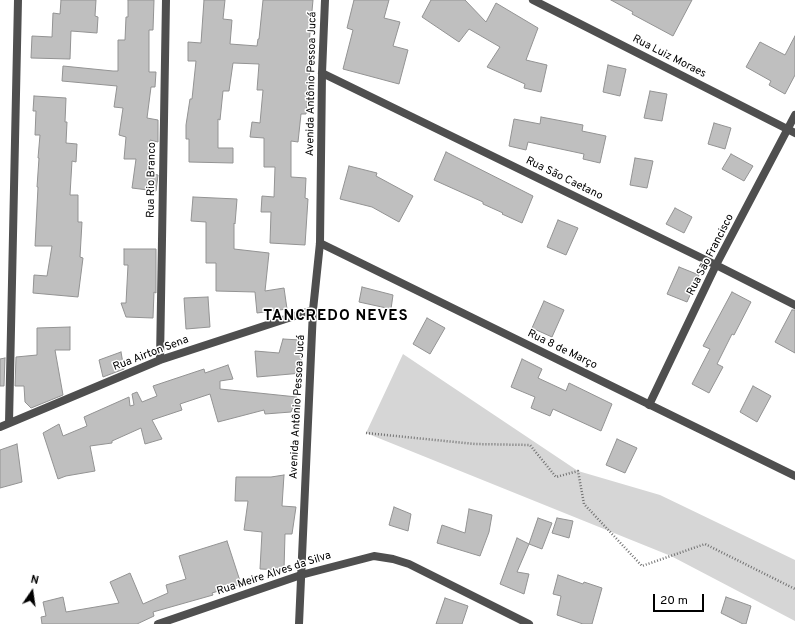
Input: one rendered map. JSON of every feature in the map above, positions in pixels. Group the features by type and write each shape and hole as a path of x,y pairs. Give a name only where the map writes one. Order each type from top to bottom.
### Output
{"street":[{"path":"9,423 18,0"},
{"name":"Rua Rio Branco","path":"160,360 166,0"},
{"name":"Avenida Antônio Pessoa Jucá","path":"300,624 313,310 320,243 322,73 325,0"},
{"name":"Rua Luiz Moraes","path":"533,0 791,131"},
{"name":"Rua São Caetano","path":"322,73 795,305"},
{"name":"Rua São Francisco","path":"649,405 716,265 791,131 795,116"},
{"name":"Rua 8 de Março","path":"320,243 795,476"},
{"name":"Rua Airton Sena","path":"0,427 160,360 313,310"},
{"name":"Rua Meire Alves da Silva","path":"158,624 301,575 374,556 394,558 410,564 529,624"}],"path":[{"path":"366,433 475,444 530,445 556,476 578,471 584,504 642,566 705,544 795,589"}],"shaded area":[{"path":"403,354 578,471 660,495 795,560 795,621 671,556 366,433"}],"building":[{"path":"61,0 96,0 95,16 98,17 97,33 71,31 70,59 31,58 32,36 52,37 53,13 60,14"},
{"path":"128,0 154,0 153,30 149,30 149,72 156,72 155,87 151,87 147,118 158,120 158,142 150,140 147,173 158,175 156,191 132,188 136,159 124,159 126,137 119,135 123,108 114,107 117,86 62,81 63,66 118,71 118,40 125,40 126,17 128,17"},
{"path":"204,0 225,0 223,19 232,20 230,44 257,46 263,0 313,0 309,44 312,44 306,114 301,114 298,142 291,141 291,177 306,178 305,198 308,199 305,245 270,243 271,212 261,212 262,196 274,197 275,167 264,167 264,138 250,137 252,122 260,123 263,90 257,90 259,64 233,63 229,91 223,91 220,120 218,119 218,148 233,148 233,163 189,162 189,139 186,139 186,125 190,99 192,99 196,61 188,61 188,42 201,43"},
{"path":"354,0 389,0 384,18 400,22 393,46 408,50 399,84 343,69 353,30 347,28"},
{"path":"431,0 465,0 486,22 496,3 538,28 526,60 547,65 541,92 524,88 525,84 487,67 500,47 469,29 459,42 422,17"},
{"path":"611,0 692,0 673,36 632,14 633,12"},
{"path":"795,36 795,75 785,94 769,85 771,81 746,67 760,42 785,55"},
{"path":"608,65 626,69 620,96 603,92"},
{"path":"650,91 667,94 662,121 644,118"},
{"path":"34,96 66,98 66,143 77,144 76,162 72,161 70,195 78,195 78,222 82,222 80,257 83,258 78,297 33,293 34,275 47,276 52,246 35,246 40,135 35,135 36,111 33,111"},
{"path":"541,117 583,125 582,131 606,136 600,163 583,159 584,154 528,142 526,150 509,146 514,119 540,124"},
{"path":"714,123 731,128 725,149 708,144"},
{"path":"446,152 533,196 522,223 483,204 483,202 434,180"},
{"path":"731,154 753,166 744,181 722,169"},
{"path":"635,158 653,161 647,188 630,185"},
{"path":"349,166 377,173 376,176 413,196 399,222 372,207 340,199"},
{"path":"193,197 237,199 235,224 234,223 234,249 269,253 265,291 284,288 287,309 257,313 255,292 216,291 216,263 206,263 206,222 191,221"},
{"path":"675,208 692,217 684,233 666,224"},
{"path":"558,220 578,228 566,255 547,247"},
{"path":"124,249 156,249 156,293 154,292 153,318 126,317 121,303 126,303 128,265 124,265"},
{"path":"679,267 699,275 687,302 667,294"},
{"path":"362,287 393,295 391,309 359,302"},
{"path":"732,292 751,302 734,335 732,334 717,364 723,367 709,393 692,384 710,349 703,346"},
{"path":"208,297 210,327 186,329 184,298"},
{"path":"544,301 564,310 552,337 532,328"},
{"path":"792,310 795,310 795,353 775,342"},
{"path":"427,318 445,328 430,354 413,344"},
{"path":"70,327 70,350 55,350 63,395 31,408 25,402 24,386 15,386 16,357 37,355 37,328"},
{"path":"283,339 300,340 302,373 257,377 255,351 279,353"},
{"path":"121,352 124,369 103,377 99,360"},
{"path":"5,358 4,386 0,386 0,359"},
{"path":"522,359 542,369 538,378 566,391 569,383 612,404 601,431 553,409 550,416 531,408 535,397 511,387"},
{"path":"228,365 233,379 220,381 220,389 297,397 291,412 265,414 264,410 218,422 210,394 180,404 182,410 152,420 162,439 145,444 141,428 112,441 112,443 90,446 95,471 66,476 58,479 43,433 59,424 63,436 87,426 84,417 129,397 130,406 134,405 132,394 137,392 142,402 157,396 153,386 204,369 205,373"},
{"path":"753,386 771,396 757,422 740,412"},
{"path":"617,439 637,448 625,473 606,465"},
{"path":"17,444 22,482 0,488 0,450"},
{"path":"284,475 282,506 296,507 292,534 285,534 284,570 260,569 262,532 244,530 248,501 235,501 236,477 271,477"},
{"path":"394,507 411,514 408,531 389,525"},
{"path":"469,509 492,515 489,532 480,556 437,543 442,525 465,533"},
{"path":"538,518 552,523 542,549 529,544"},
{"path":"557,518 573,521 569,538 552,533"},
{"path":"517,538 529,544 517,572 529,574 524,594 500,584"},
{"path":"227,541 241,584 212,593 213,595 153,612 154,616 137,624 42,624 41,617 46,616 43,602 63,597 66,612 119,603 110,582 130,573 143,604 168,593 166,585 186,579 179,556"},
{"path":"558,575 583,584 584,582 602,588 592,624 583,624 557,615 561,596 553,594"},
{"path":"726,597 751,606 746,624 743,624 721,613"},
{"path":"445,598 468,606 462,624 436,624"}],"district":[{"name":"TANCREDO NEVES","path":"336,317"}]}
